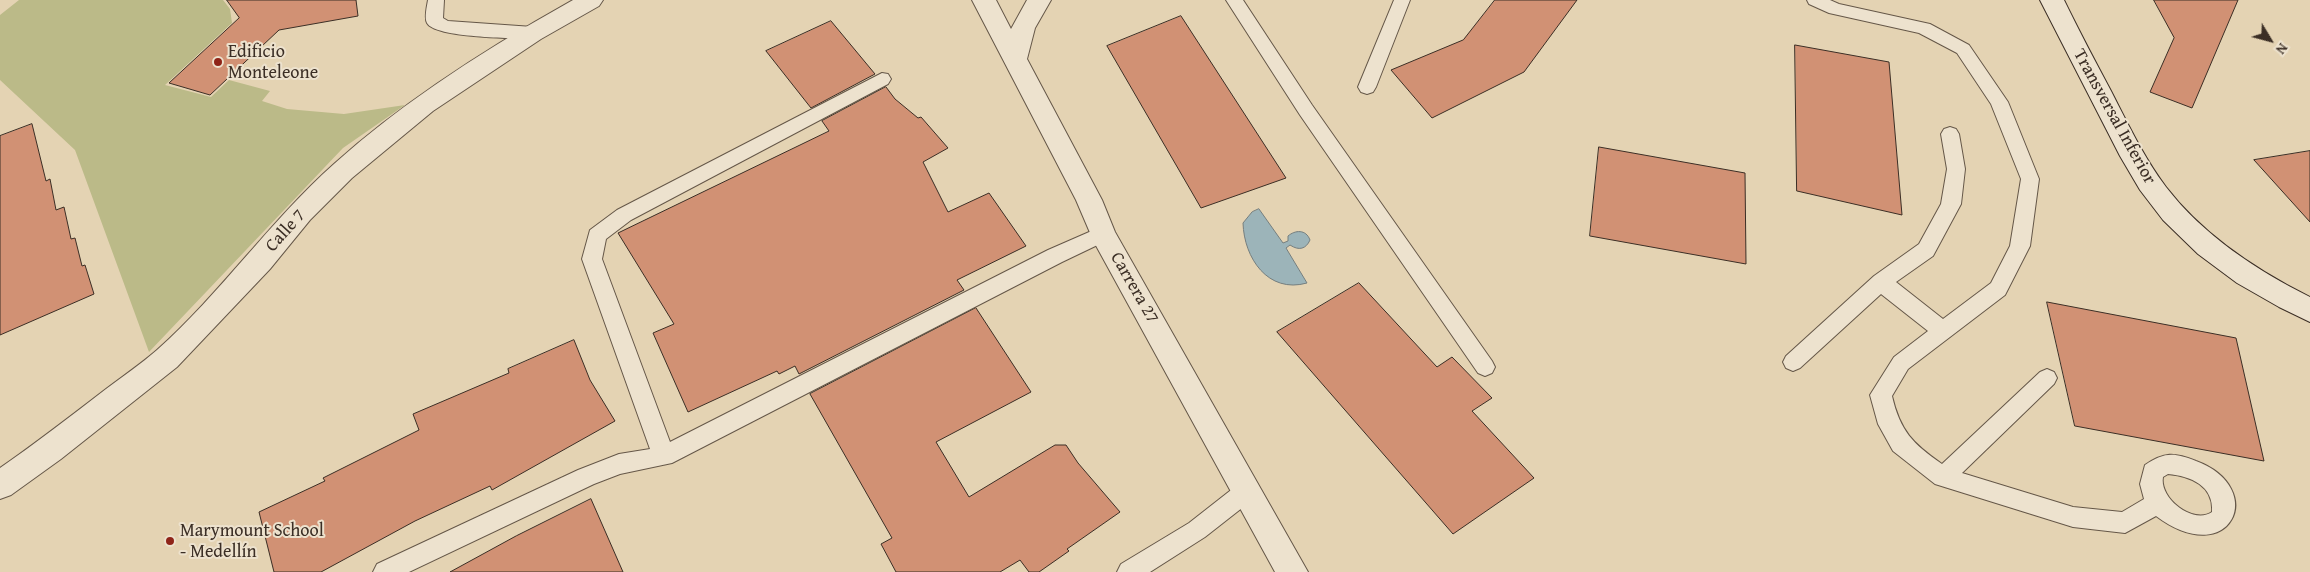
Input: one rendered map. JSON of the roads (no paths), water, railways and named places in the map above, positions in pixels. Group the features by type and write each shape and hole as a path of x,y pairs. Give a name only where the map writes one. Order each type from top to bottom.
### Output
{"street":[{"name":"Calle 7","path":"0,485 50,450 167,358 260,261 301,213 344,171 424,105 533,33 591,0"},
{"path":"1015,59 1023,28 1039,0"},
{"name":"Transversal Inferior","path":"2052,0 2129,150 2158,194 2196,234 2230,264 2272,292 2310,310"},
{"name":"Carrera 27","path":"991,2 1015,59 1089,200 1103,234 1248,490 1292,572"}],"lane":[{"path":"436,0 434,21 445,27 533,33"},
{"path":"1234,0 1306,110 1484,367"},
{"path":"1367,86 1402,0"},
{"path":"1815,0 1835,9 1924,28 1963,49 1999,102 2030,179 2020,246 1998,289 1901,362 1881,395 1885,419 1906,452 1944,477 2073,517 2125,523 2158,502"},
{"path":"664,456 592,259 597,235 624,215 882,79"},
{"path":"1793,362 1881,282 1926,250 1951,204 1956,169 1950,134"},
{"path":"385,572 586,477 619,464 664,456 1055,256 1103,234"},
{"path":"1881,282 1944,331"},
{"path":"1944,477 2047,378"},
{"path":"1129,572 1197,530 1248,490"}],"water":[{"path":"1259,209 1283,243 1288,241 1288,236 1294,233 1303,232 1308,236 1310,240 1304,247 1296,248 1290,245 1286,248 1307,283 1293,285 1281,283 1270,278 1253,260 1244,236 1243,223 1252,212"}],"place":[{"name":"Edificio Monteleone","path":"218,62"},
{"name":"Marymount School - Medellín","path":"170,541"}]}
